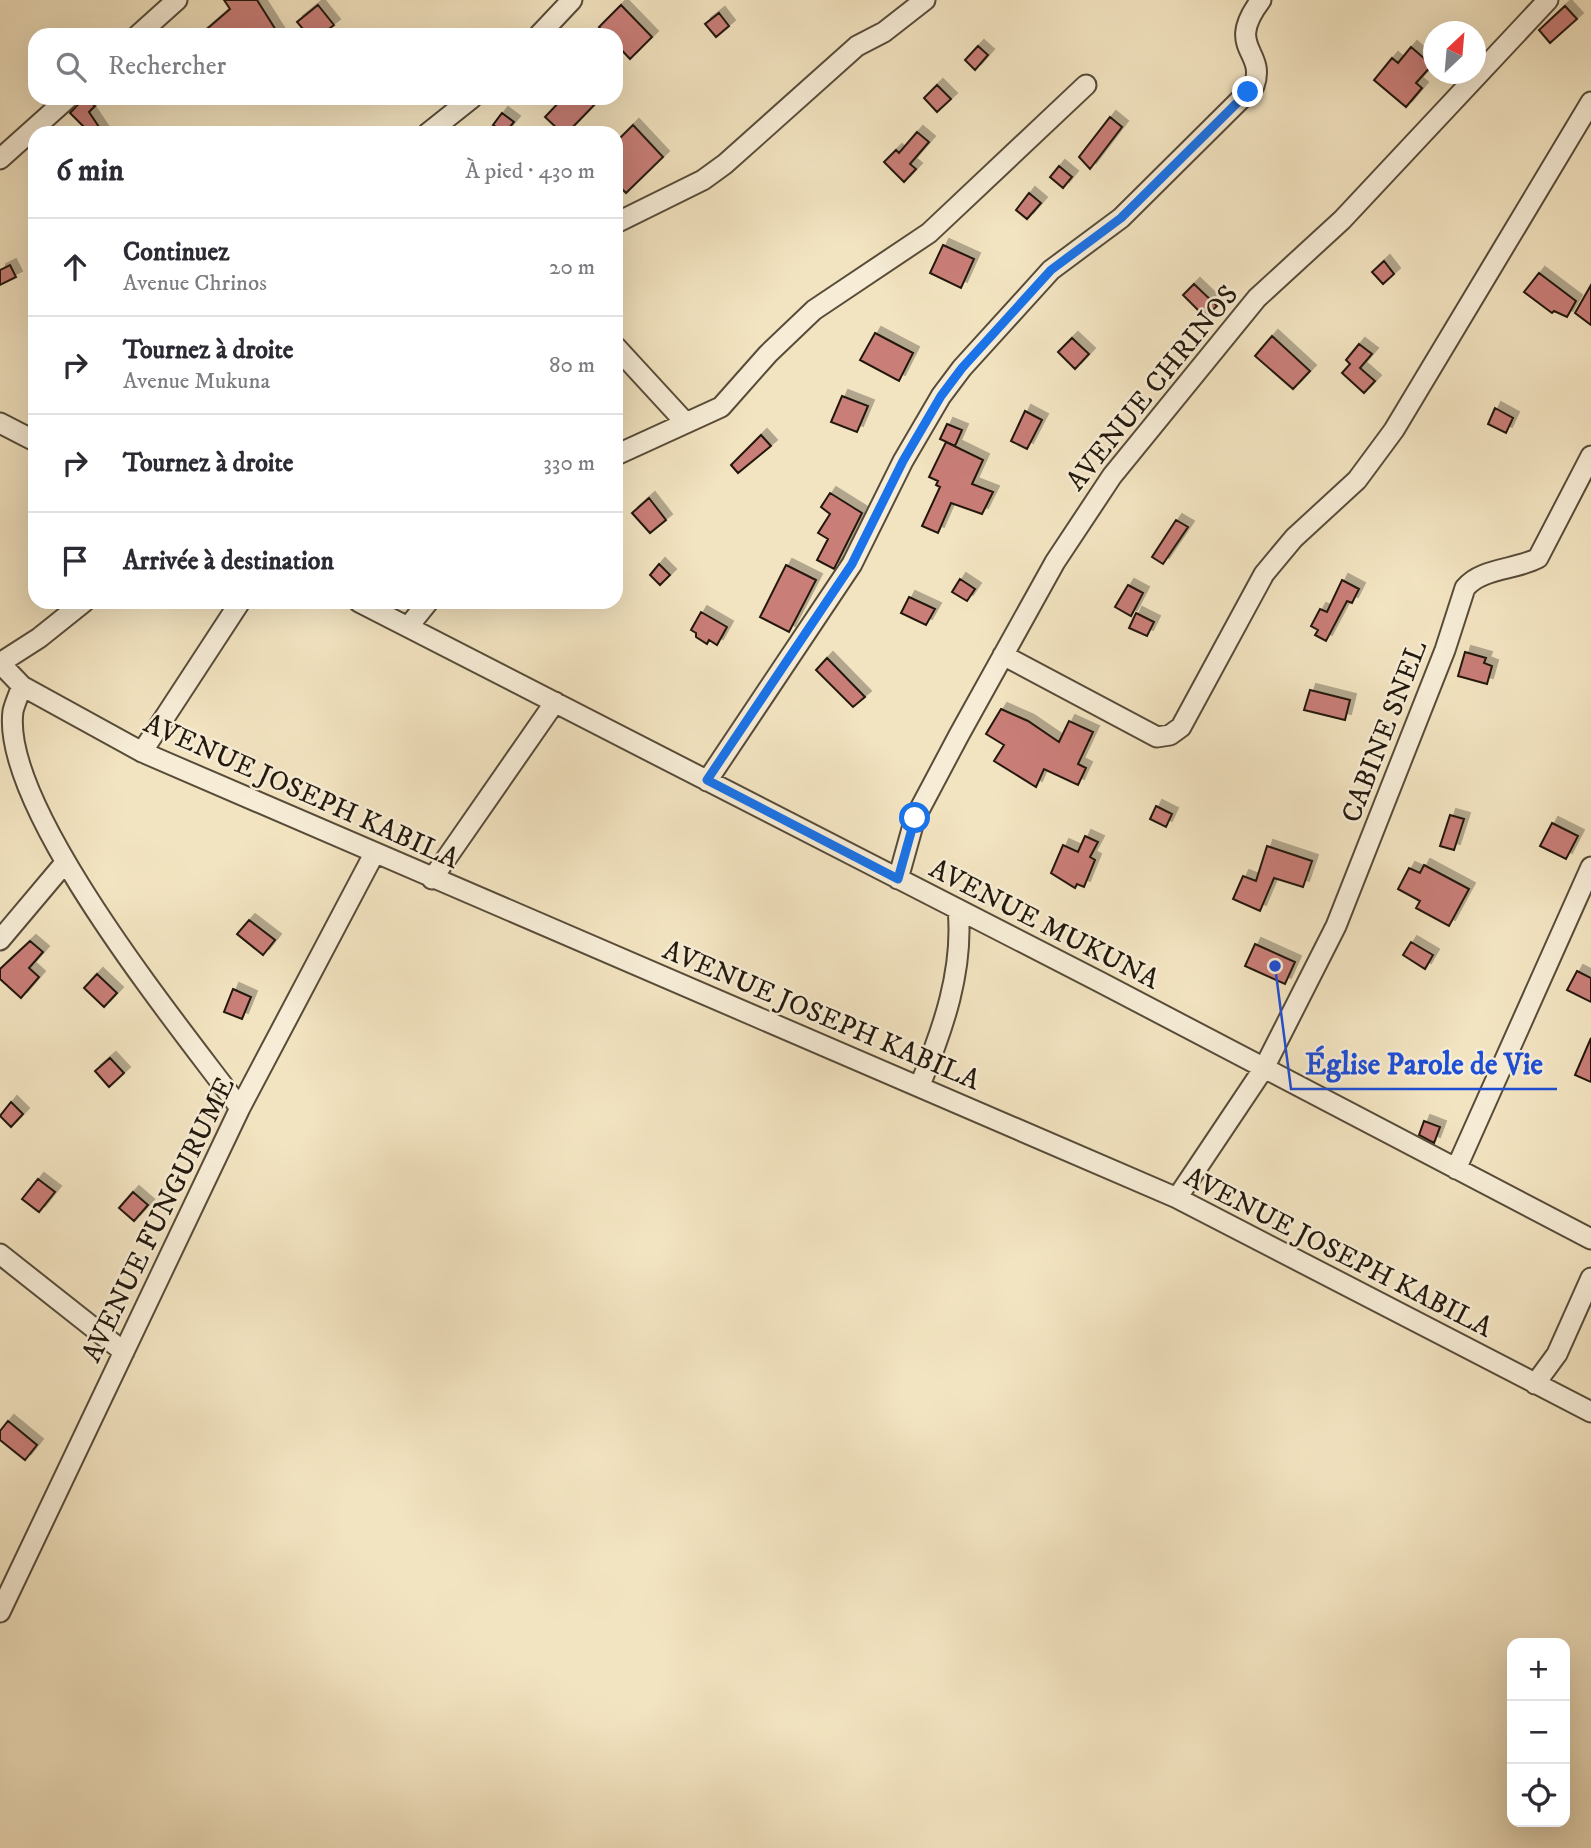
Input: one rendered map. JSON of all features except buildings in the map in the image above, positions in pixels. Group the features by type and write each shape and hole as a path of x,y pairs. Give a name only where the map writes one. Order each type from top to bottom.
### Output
{"street":[{"path":"146,28 177,0"},
{"path":"546,28 572,0"},
{"path":"623,220 703,180 857,46 884,32 925,0"},
{"path":"707,780 852,564 903,461 941,396 962,368 1051,270 1121,218 1254,86 1257,71 1244,33 1251,13 1261,0"},
{"name":"AVENUE CHRINOS","path":"898,879 915,818 1003,655 1082,517 1112,476 1188,387 1224,337 1257,298 1342,220 1548,0"},
{"path":"623,452 721,407 768,354 814,310 929,233 1086,85"},
{"path":"1003,655 1157,737 1170,736 1181,727 1264,574 1294,538 1357,480 1394,430 1591,102"},
{"path":"37,126 60,105"},
{"path":"437,126 463,105"},
{"path":"0,159 28,134"},
{"path":"623,355 685,422"},
{"path":"0,423 28,432"},
{"name":"CABINE SNEL","path":"1177,1198 1264,1068 1336,926 1445,650 1465,588 1472,580 1538,558 1591,456"},
{"path":"0,663 39,638 74,609"},
{"path":"142,752 235,609"},
{"name":"AVENUE MUKUNA","path":"373,609 958,909 1591,1239"},
{"path":"408,627 422,609"},
{"name":"AVENUE JOSEPH KABILA","path":"0,663 22,686 142,752 1177,1198 1591,1412"},
{"path":"22,686 13,711 14,739 30,791 64,864 240,1108"},
{"path":"432,879 555,702"},
{"name":"AVENUE FUNGURUME","path":"0,1612 7,1581 124,1352 240,1108 374,854"},
{"path":"0,940 64,864"},
{"path":"1456,1169 1591,867"},
{"path":"920,1085 946,1022 961,938 958,909"},
{"path":"0,1254 124,1352"},
{"path":"1535,1384 1556,1354 1591,1278"}],"place":[{"name":"Église Parole de Vie","path":"1275,966"}],"route":[{"path":"915,818 898,879 707,780 852,564 903,461 941,396 962,368 999,323 1051,270 1079,246 1121,218 1248,92"}]}
